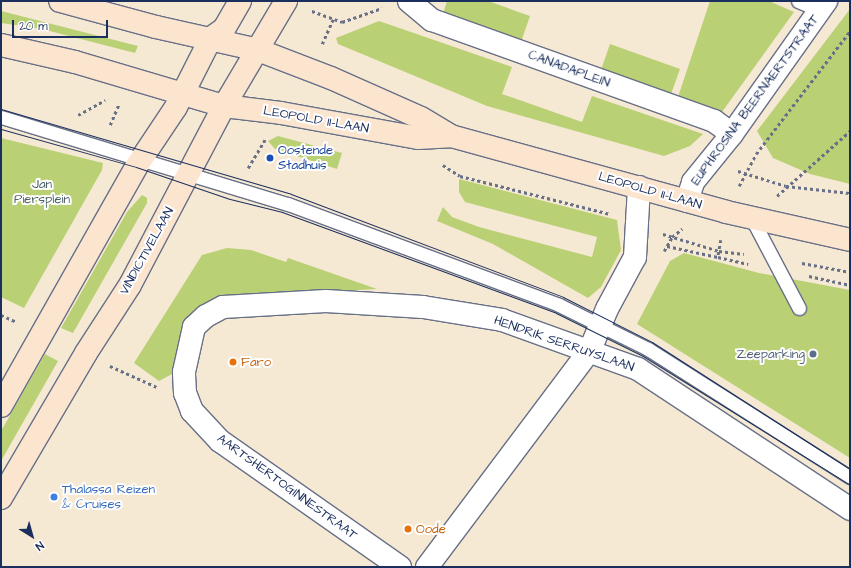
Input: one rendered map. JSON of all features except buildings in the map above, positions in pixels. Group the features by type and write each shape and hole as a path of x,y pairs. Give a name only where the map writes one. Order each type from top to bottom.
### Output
{"street":[{"path":"60,1 92,5 156,27 211,38"},
{"path":"1,406 141,159 176,107 181,94 211,38 224,28 240,1"},
{"name":"VINDICTIVELAAN","path":"1,498 86,354 130,284 224,106 286,1"},
{"name":"CANADAPLEIN","path":"409,1 432,20 714,121 732,134"},
{"name":"EUPHROSINA BEERNAERTSTRAAT","path":"687,201 693,182 732,134 822,6"},
{"name":"LEOPOLD II-LAAN","path":"211,38 258,50 331,78 421,118 451,136 726,212 850,240"},
{"path":"1,45 130,77 181,94"},
{"name":"LEOPOLD II-LAAN","path":"181,94 224,106 282,113 418,138 451,136"},
{"path":"427,567 590,350 635,257 639,187"},
{"name":"HENDRIK SERRUYSLAAN","path":"184,372 194,327 206,316 223,307 326,301 423,307 502,320 590,350 638,369 850,509"},
{"name":"AARTSHERTOGINNESTRAAT","path":"184,372 185,394 192,412 220,441 400,567"}],"lane":[{"path":"798,1 822,6"},
{"path":"1,117 288,204 560,305 648,349 802,449 850,477"},
{"path":"751,217 799,308"}],"path":[{"path":"307,9 342,22 385,6"},
{"path":"660,258 672,237 693,219 726,212 756,154 850,31"},
{"path":"110,150 108,130 130,77"},
{"path":"72,114 80,116 109,98"},
{"path":"776,197 786,186 850,131"},
{"path":"712,160 745,174 786,186 850,193"},
{"path":"667,246 718,257"},
{"path":"1,315 22,324"}],"green space":[{"path":"447,1 488,1 530,16 521,42 443,14"},
{"path":"710,1 769,1 794,12 722,112 678,97"},
{"path":"850,9 850,184 810,174 773,158 757,131"},
{"path":"1,11 138,46 135,53 42,29 1,23"},
{"path":"379,21 512,67 502,94 582,122 592,96 703,134 690,146 664,156 487,106 338,44 336,38"},
{"path":"610,44 680,69 671,94 601,70"},
{"path":"278,136 342,153 337,169 275,149 268,141"},
{"name":"Jan Piersplein","path":"1,138 103,163 102,170 24,308 1,297"},
{"path":"459,179 617,220 621,250 601,287 588,298 493,244 437,221 443,207 452,217 479,227 592,257 597,237 465,202 459,192"},
{"path":"142,195 147,198 147,203 73,333 61,328 127,212"},
{"path":"227,248 251,250 286,262 288,258 377,289 219,297 203,305 187,318 177,350 172,374 159,381 134,363 202,255"},
{"path":"684,253 759,273 850,290 850,458 637,324 670,261"},
{"path":"45,354 58,361 1,461 1,431"}],"tram line":[{"path":"1,109 291,194 563,297 652,342 850,469"},
{"path":"1,129 136,167 230,199 282,212 556,313 643,356 850,485"}],"place":[{"name":"Oostende Stadhuis","path":"270,158"},
{"name":"Zeeparking","path":"813,354"},
{"name":"Faro","path":"233,362"},
{"name":"Thalassa Reizen & Cruises","path":"54,497"},
{"name":"Oode","path":"408,529"}]}
